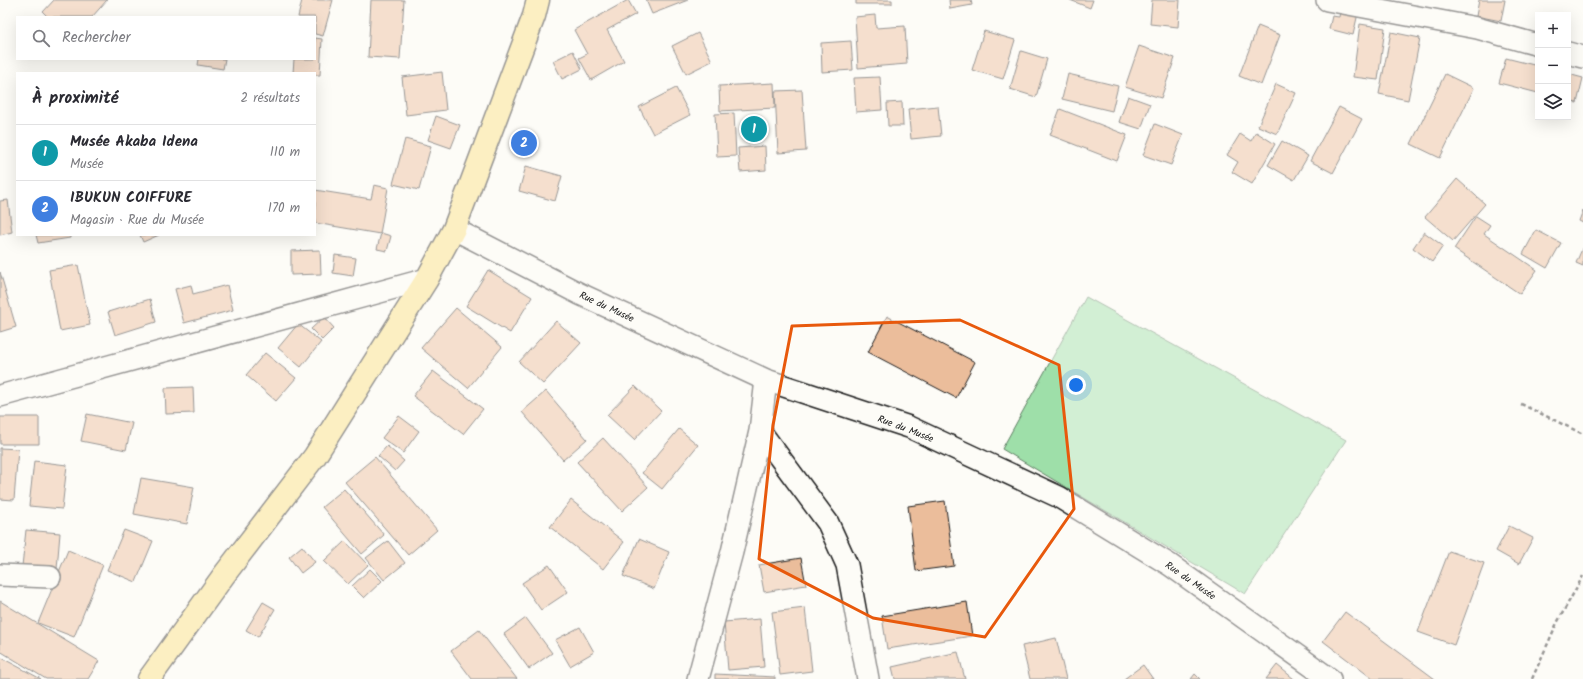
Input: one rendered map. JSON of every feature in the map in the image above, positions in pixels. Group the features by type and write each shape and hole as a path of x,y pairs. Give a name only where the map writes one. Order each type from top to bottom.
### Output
{"main road":[{"path":"149,679 224,575 315,456 427,278 454,229 531,23 538,0"}],"street":[{"path":"1327,0 1478,28 1535,44"},
{"path":"1571,54 1583,58"},
{"name":"Rue du Musée","path":"454,229 580,294 766,380 909,427 1059,497 1170,565 1330,679"},
{"path":"0,396 427,278"},
{"path":"698,679 732,552 760,431 766,380"},
{"path":"760,431 828,523 847,565 868,679"},
{"path":"0,575 50,577"}],"path":[{"path":"1521,404 1583,434"},
{"path":"1532,679 1557,623 1583,576"}],"highlighted area":[{"path":"960,320 1059,365 1074,509 985,637 873,618 759,559 773,425 792,326"}],"green space":[{"path":"1086,297 1346,440 1245,594 1002,449"}],"building":[{"path":"54,0 107,0 93,16 47,16 43,12"},
{"path":"302,0 333,0 323,36 316,34 316,16 298,16"},
{"path":"371,0 404,0 400,59 368,57"},
{"path":"628,0 636,14 607,30 624,61 591,80 579,58 587,54 574,30"},
{"path":"646,0 688,0 652,14"},
{"path":"856,0 892,0 892,4 856,4"},
{"path":"949,0 971,0 972,5 950,9"},
{"path":"1070,0 1093,0 1090,8"},
{"path":"1152,0 1180,0 1178,27 1150,24"},
{"path":"1479,0 1505,0 1501,21 1476,16"},
{"path":"1341,6 1359,9 1353,35 1329,29 1332,16 1339,17"},
{"path":"875,15 876,28 905,26 907,64 858,68 855,17"},
{"path":"1360,24 1385,28 1378,80 1353,77"},
{"path":"1258,26 1280,35 1261,85 1239,76"},
{"path":"984,31 1015,40 1003,79 972,70"},
{"path":"1391,32 1420,38 1408,100 1379,94"},
{"path":"698,33 712,61 686,74 672,46"},
{"path":"316,38 322,39 320,75 316,75 316,72 293,72 294,60 316,60"},
{"path":"851,41 853,70 822,72 821,43"},
{"path":"1139,46 1175,58 1161,98 1125,87"},
{"path":"573,51 582,69 562,79 553,61"},
{"path":"1021,51 1047,59 1036,97 1010,89"},
{"path":"1506,58 1535,65 1535,92 1499,83"},
{"path":"199,60 225,60 223,69 198,65"},
{"path":"442,72 446,110 406,115 402,77"},
{"path":"1068,74 1118,86 1112,111 1062,99"},
{"path":"1445,74 1474,88 1440,158 1411,144"},
{"path":"1571,75 1583,78 1577,103 1571,102"},
{"path":"880,77 882,110 856,112 854,78"},
{"path":"774,83 775,108 720,111 719,86"},
{"path":"1276,84 1296,93 1277,134 1258,126"},
{"path":"676,88 690,115 653,134 639,107"},
{"path":"802,90 806,151 778,153 775,91"},
{"path":"1128,96 1150,104 1141,129 1119,122"},
{"path":"902,102 903,126 888,126 887,103"},
{"path":"938,106 941,136 911,139 908,109"},
{"path":"1339,107 1362,119 1333,173 1310,161"},
{"path":"1060,109 1127,135 1117,161 1050,135"},
{"path":"734,113 736,156 717,157 715,114"},
{"path":"436,116 460,125 451,148 428,140"},
{"path":"1155,124 1183,135 1171,165 1143,155"},
{"path":"1256,132 1275,144 1252,184 1232,172 1238,162 1227,155 1240,134 1251,141"},
{"path":"405,139 431,146 419,190 393,184"},
{"path":"1282,141 1308,156 1294,180 1268,165"},
{"path":"765,146 766,170 740,172 738,148"},
{"path":"526,166 562,176 555,201 519,191"},
{"path":"1457,179 1485,204 1453,241 1425,217"},
{"path":"374,185 388,188 380,234 316,223 316,190 371,199"},
{"path":"8,200 12,232 0,235 0,201"},
{"path":"1583,210 1583,223 1579,221"},
{"path":"1476,216 1490,225 1484,234 1537,270 1520,294 1454,249"},
{"path":"1536,230 1561,243 1547,268 1523,254"},
{"path":"1424,232 1443,246 1432,262 1413,248"},
{"path":"381,233 391,236 387,251 377,249"},
{"path":"36,236 70,236 70,238 38,243"},
{"path":"140,236 157,236 143,242"},
{"path":"1583,249 1583,266 1576,263"},
{"path":"320,250 321,274 291,275 291,251"},
{"path":"335,255 356,258 353,276 333,273"},
{"path":"78,265 90,325 60,331 49,270"},
{"path":"488,270 532,297 510,333 466,306"},
{"path":"0,272 16,327 0,332"},
{"path":"191,285 193,294 227,285 233,310 184,323 175,289"},
{"path":"150,299 156,322 115,335 108,312"},
{"path":"456,308 502,347 468,388 421,348"},
{"path":"887,316 975,362 956,398 868,352"},
{"path":"324,317 334,328 322,340 311,329"},
{"path":"556,321 581,343 543,384 519,362"},
{"path":"298,324 321,342 301,367 278,348"},
{"path":"265,353 296,378 276,401 246,375"},
{"path":"433,371 483,409 463,434 413,396"},
{"path":"635,386 661,411 634,440 607,415"},
{"path":"193,387 194,413 166,414 165,388"},
{"path":"546,391 587,439 563,460 522,412"},
{"path":"87,414 132,423 126,450 81,441"},
{"path":"399,416 419,431 403,453 382,438"},
{"path":"0,417 39,417 39,444 0,444"},
{"path":"679,429 698,445 662,489 642,473"},
{"path":"603,438 648,487 622,511 577,462"},
{"path":"387,446 404,461 395,471 378,456"},
{"path":"0,448 18,449 14,500 0,499"},
{"path":"375,457 437,530 408,555 345,482"},
{"path":"34,461 67,465 62,509 29,506"},
{"path":"141,478 194,487 187,524 134,514"},
{"path":"344,489 384,535 362,554 322,507"},
{"path":"571,500 624,542 603,569 550,527"},
{"path":"945,501 954,566 916,571 908,506"},
{"path":"1509,526 1533,538 1519,564 1496,551"},
{"path":"26,530 60,533 57,569 22,566"},
{"path":"124,530 153,541 136,582 107,570"},
{"path":"639,539 669,552 654,589 623,576"},
{"path":"345,541 368,565 348,584 324,561"},
{"path":"388,541 405,563 384,580 366,558"},
{"path":"302,546 315,562 301,573 289,557"},
{"path":"68,550 103,565 74,637 38,623"},
{"path":"1449,551 1484,563 1454,645 1418,632"},
{"path":"801,558 806,585 764,592 759,565"},
{"path":"549,565 568,592 541,610 522,583"},
{"path":"370,569 382,581 364,598 352,586"},
{"path":"0,601 99,661 88,679 46,679 0,651"},
{"path":"263,602 275,609 258,637 246,630"},
{"path":"967,602 972,636 887,649 882,616"},
{"path":"805,608 812,671 780,675 772,612"},
{"path":"1345,612 1435,679 1373,679 1323,641"},
{"path":"526,618 552,653 529,669 504,634"},
{"path":"760,619 764,667 728,670 724,622"},
{"path":"580,627 594,652 570,666 555,640"},
{"path":"479,630 517,679 472,679 451,651"},
{"path":"1056,638 1066,679 1030,679 1022,646"},
{"path":"958,652 965,679 895,679 892,667"},
{"path":"0,657 41,679 0,679"},
{"path":"1143,665 1153,679 1124,679"},
{"path":"1277,665 1294,679 1266,679"},
{"path":"715,674 775,677 775,679 715,679"},
{"path":"1195,674 1200,679 1191,679"}],"place":[{"name":"Musée Akaba Idena","path":"754,129"},
{"name":"IBUKUN COIFFURE","path":"524,143"}]}
